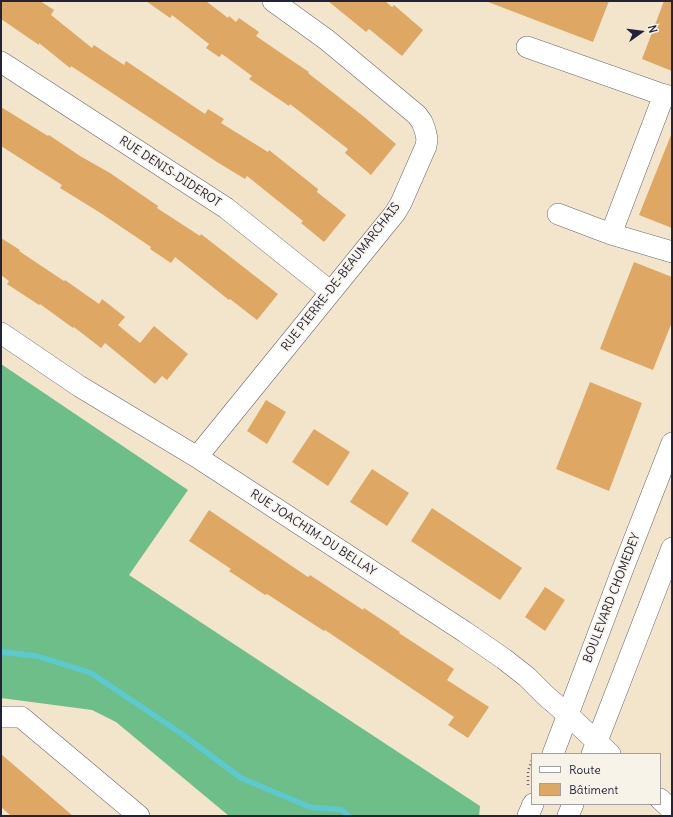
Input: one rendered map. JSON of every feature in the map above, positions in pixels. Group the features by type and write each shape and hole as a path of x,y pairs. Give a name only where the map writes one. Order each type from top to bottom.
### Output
{"street":[{"name":"RUE PIERRE-DE-BEAUMARCHAIS","path":"197,457 395,213 401,203 426,146 427,139 425,130 417,115 327,40 273,1"},
{"path":"527,48 668,96 611,234"},
{"name":"RUE DENIS-DIDEROT","path":"1,62 226,208 331,292"},
{"path":"558,214 611,234 672,252"},
{"name":"RUE JOACHIM-DU BELLAY","path":"1,333 79,386 197,457 423,604 504,659 527,677 568,715 599,750"},
{"name":"BOULEVARD CHOMEDEY","path":"553,753 672,443"},
{"path":"599,750 672,548"},
{"path":"1,716 21,717 139,816"},
{"path":"661,800 672,810"},
{"path":"528,816 533,805"},
{"path":"568,816 573,805"}],"path":[{"path":"528,771 531,763"}],"green space":[{"path":"1,364 188,490 129,575 480,806 479,816 229,816 116,722 92,710 1,698"}],"building":[{"path":"1,1 40,1 54,10 51,15 92,48 94,45 124,65 126,61 205,114 208,109 224,119 221,123 268,152 269,150 318,189 317,192 346,215 324,242 301,223 303,221 247,176 245,179 217,162 71,66 70,68 39,43 39,45 1,19"},
{"path":"146,1 206,1 228,18 229,16 236,22 239,18 259,32 256,36 309,72 308,73 396,144 371,175 345,153 348,149 290,104 289,106 249,79 252,76 222,54 219,57 206,48 209,44 172,15 170,18"},
{"path":"328,1 385,1 392,7 394,5 423,30 402,56 369,29 366,32"},
{"path":"488,1 609,1 593,42"},
{"path":"664,1 672,1 672,71 642,59"},
{"path":"1,107 110,173 158,206 157,208 200,236 201,234 278,294 257,320 175,257 171,263 150,249 151,247 60,188 62,185 1,146"},
{"path":"672,135 672,228 639,215"},
{"path":"1,238 99,304 102,299 125,317 118,325 140,343 154,326 188,354 167,380 162,376 155,384 105,343 101,348 74,327 73,328 40,304 39,305 7,284 9,281 1,275"},
{"path":"634,262 672,277 672,322 653,370 600,349"},
{"path":"590,382 642,403 609,491 556,469"},
{"path":"266,400 286,412 267,444 247,431"},
{"path":"314,429 350,452 328,486 292,462"},
{"path":"372,469 409,493 387,526 350,502"},
{"path":"432,508 522,568 500,600 411,541"},
{"path":"209,510 308,577 310,575 363,610 364,608 454,669 447,680 489,707 468,738 448,725 454,717 325,630 324,631 267,594 265,595 229,571 231,569 189,541"},
{"path":"545,587 565,600 545,631 525,617"},
{"path":"1,754 73,816 11,816 1,807"}],"waterway":[{"path":"1,652 37,656 91,673 182,734 241,778 310,807 342,810 349,816"}]}
